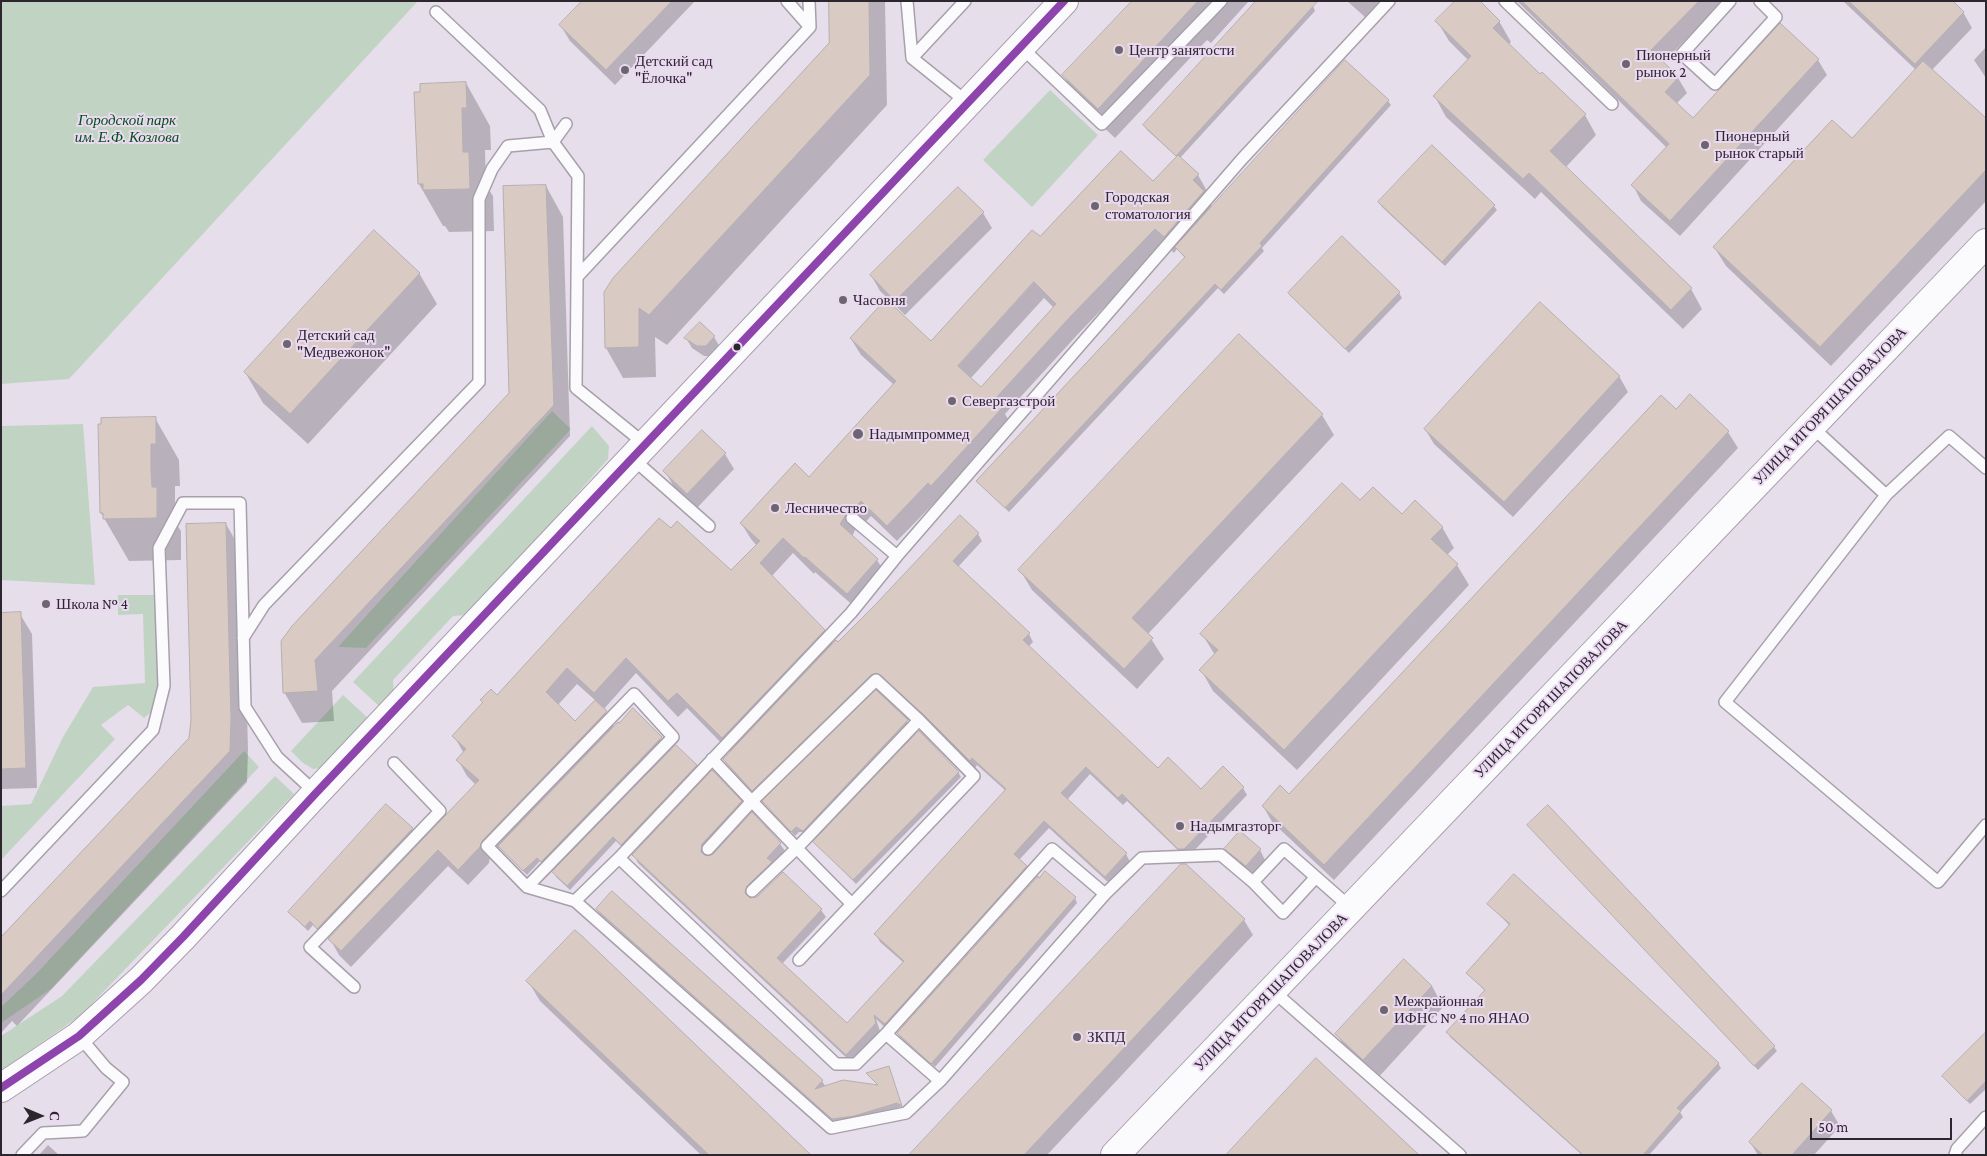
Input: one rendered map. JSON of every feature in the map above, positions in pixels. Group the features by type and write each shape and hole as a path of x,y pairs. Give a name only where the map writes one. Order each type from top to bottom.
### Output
{"street":[{"path":"1,1088 79,1036 141,980 1064,1"},
{"name":"УЛИЦА ИГОРЯ ШАПОВАЛОВА","path":"1115,1155 1986,243"}],"lane":[{"path":"787,1 810,27"},
{"path":"577,277 810,27 809,1"},
{"path":"907,1 912,58 968,103"},
{"path":"912,58 965,1"},
{"path":"1021,48 1102,124 1221,1"},
{"path":"574,901 619,858 850,612 1242,159 1389,1"},
{"path":"1505,1 1612,104"},
{"path":"1730,1 1682,54 1715,84 1776,18 1760,1"},
{"path":"436,12 540,110 553,142 578,176 576,388 639,451 709,526"},
{"path":"243,638 264,605 479,382 479,200 492,169 508,146 553,142 566,124"},
{"path":"1811,426 1886,495"},
{"path":"1986,468 1949,436 1886,495 1725,702 1938,882 1986,825"},
{"path":"1,891 153,730 164,686 159,548 183,503 240,503 245,707 277,757 316,793"},
{"path":"852,518 897,556"},
{"path":"708,848 752,801 876,680 919,720 974,776 799,960"},
{"path":"528,887 673,737 634,694 487,846 528,887 574,901 831,1128 906,1113 940,1081 1105,894 1142,858 1221,855 1253,882 1283,914 1316,877"},
{"path":"752,891 796,849 919,720"},
{"path":"712,759 796,849 852,904"},
{"path":"354,986 310,947 440,811 394,763"},
{"path":"619,858 836,1064 856,1064 886,1034 1052,849 1105,894"},
{"path":"1253,882 1284,849 1351,908"},
{"path":"1272,990 1460,1155"},
{"path":"886,1034 940,1081"},
{"path":"22,1155 43,1133 83,1131 123,1082 106,1068 79,1036"},
{"path":"1955,1155 1956,1149 1986,1117"}],"green space":[{"name":"Городской парк им. Е.Ф. Козлова","path":"1,1 418,1 69,379 1,384"},
{"path":"1050,90 1098,135 1032,207 983,160"},
{"path":"552,411 571,429 366,648 338,647"},
{"path":"83,424 95,585 1,580 1,426"},
{"path":"592,426 609,446 608,459 469,615 453,616 393,680 394,695 380,707 353,682"},
{"path":"118,595 159,595 162,665 156,708 144,718 128,705 101,725 115,739 1,860 1,806 31,804 63,737 93,687 145,683 143,614 118,615"},
{"path":"343,695 368,718 322,768 313,769 303,763 291,751"},
{"path":"244,751 259,767 51,989 1,1023 1,1007 35,975"},
{"path":"275,776 294,794 81,1015 1,1071 1,1036 62,996"}],"building":[{"path":"582,1 672,1 606,70 559,25"},
{"path":"829,1 869,1 870,75 649,315 639,308 639,347 605,348 604,292 613,278 829,43"},
{"name":"Центр занятости","path":"1132,1 1198,1 1098,109 1062,75"},
{"path":"1256,1 1318,1 1176,156 1143,125"},
{"path":"1455,1 1480,1 1500,21 1493,28 1540,74 1542,72 1586,114 1550,151 1692,288 1671,310 1529,173 1523,179 1433,96 1471,56 1435,21"},
{"path":"1522,1 1699,1 1651,50 1679,77 1665,92 1693,118 1780,23 1819,59 1670,221 1631,185 1669,144"},
{"path":"1849,1 1953,1 1964,12 1915,64"},
{"path":"1345,60 1389,100 1260,243 1262,246 1221,290 1215,284 1005,508 976,481 1185,257 1175,247"},
{"path":"1923,61 1986,118 1986,170 1820,347 1713,247 1832,120 1852,138"},
{"path":"466,82 467,108 462,108 463,152 469,152 470,189 423,190 423,184 418,184 414,92 420,92 420,84"},
{"path":"1432,145 1495,205 1442,262 1378,202"},
{"path":"1121,151 1153,181 1178,155 1199,174 1193,180 1204,191 1164,237 1155,229 1070,317 995,399 1003,407 931,486 928,483 887,526 861,501 852,511 847,513 840,524 878,559 847,594 783,538 760,563 825,630 722,738 677,693 668,701 626,658 594,693 567,668 546,692 575,721 595,700 607,711 482,841 480,847 458,870 438,850 341,951 328,939 479,780 456,760 466,749 452,736 483,702 480,700 491,689 497,695 659,518 671,528 677,521 731,570 760,541 740,523 795,463 809,477 896,381 850,338 886,299 931,341 1032,230 1040,236","holes":["1034,282 1056,304 981,387 958,366"]},
{"path":"546,185 554,405 315,660 318,691 283,693 281,641 292,626 509,393 503,186"},
{"path":"958,187 984,212 895,301 870,275"},
{"path":"374,230 420,273 290,414 244,372"},
{"path":"1342,236 1400,292 1345,349 1288,293"},
{"path":"1540,302 1620,376 1504,502 1424,429"},
{"path":"700,322 715,336 706,346 697,346 684,338"},
{"path":"1239,334 1323,414 1132,618 1153,638 1124,669 1018,570"},
{"path":"1690,394 1729,431 1324,865 1262,806 1280,785 1289,794 1661,395 1676,409"},
{"path":"156,417 156,444 151,444 151,469 152,487 157,487 157,518 103,519 103,513 100,513 98,424 101,424 101,418"},
{"path":"702,430 726,453 687,494 663,471"},
{"path":"1342,483 1360,500 1373,487 1402,514 1415,500 1443,527 1431,539 1458,564 1284,750 1199,670 1218,650 1200,634"},
{"path":"960,515 979,533 953,561 1030,633 1023,640 1158,768 1168,757 1201,789 1223,766 1244,787 1184,849 1178,849 1122,794 1118,798 1086,767 1061,793 1127,853 1105,877 1044,821 1014,854 1027,866 885,1024 874,1015 876,1023 846,1055 632,855 712,770 742,801 702,844 701,852 707,856 713,854 752,812 781,843 767,858 772,862 747,886 745,893 750,898 757,897 783,872 822,909 777,958 847,1023 904,961 874,934 1006,789 972,758 970,761 924,715 877,673 871,675 752,791 723,759 836,640 838,642 875,605"},
{"path":"226,523 231,719 230,751 1,995 1,937 189,738 191,720 186,524"},
{"path":"21,612 26,768 1,769 1,613"},
{"path":"876,690 908,720 803,831 796,827 791,832 762,801"},
{"path":"633,708 662,737 541,862 537,858 523,871 498,846"},
{"path":"919,731 959,772 853,880 813,842"},
{"path":"676,745 697,765 621,845 613,837 567,886 552,872"},
{"path":"386,804 413,828 317,929 310,921 305,927 288,912"},
{"path":"1548,805 1775,1046 1754,1066 1527,825"},
{"path":"1240,831 1261,849 1246,866 1224,849"},
{"name":"ЗКПД","path":"1181,864 1186,864 1245,919 1024,1155 909,1155"},
{"path":"1045,871 1076,897 931,1064 897,1033 1038,876 1039,878"},
{"path":"1514,874 1719,1063 1677,1108 1681,1111 1643,1155 1583,1155 1446,1032 1485,990 1466,973 1510,924 1487,904"},
{"path":"612,891 823,1080 815,1089 843,1080 878,1085 866,1073 889,1066 902,1106 897,1103 854,1116 832,1119 596,909"},
{"path":"575,930 811,1155 709,1155 526,981"},
{"name":"Межрайонная ИФНС № 4 по ЯНАО","path":"1404,959 1432,986 1363,1060 1335,1034"},
{"path":"1986,1032 1986,1081 1967,1101 1942,1076"},
{"path":"1316,1058 1419,1155 1226,1155"},
{"path":"1802,1083 1832,1110 1792,1155 1763,1155 1749,1142"}],"transit line":[{"path":"1,1088 79,1036 141,980 1064,1"}],"place":[{"name":"Центр занятости","path":"1119,50"},
{"name":"Пионерный рынок 2","path":"1626,64"},
{"name":"Детский сад \"Ёлочка\"","path":"625,70"},
{"name":"Пионерный рынок старый","path":"1705,145"},
{"name":"Городская стоматология","path":"1095,206"},
{"name":"Часовня","path":"843,300"},
{"name":"Детский сад \"Медвежонок\"","path":"287,344"},
{"name":"Севергазстрой","path":"952,401"},
{"name":"Надымпроммед","path":"858,434"},
{"name":"Лесничество","path":"775,508"},
{"name":"Школа № 4","path":"46,604"},
{"name":"Надымгазторг","path":"1180,826"},
{"name":"Межрайонная ИФНС № 4 по ЯНАО","path":"1384,1010"},
{"name":"ЗКПД","path":"1077,1037"}]}
